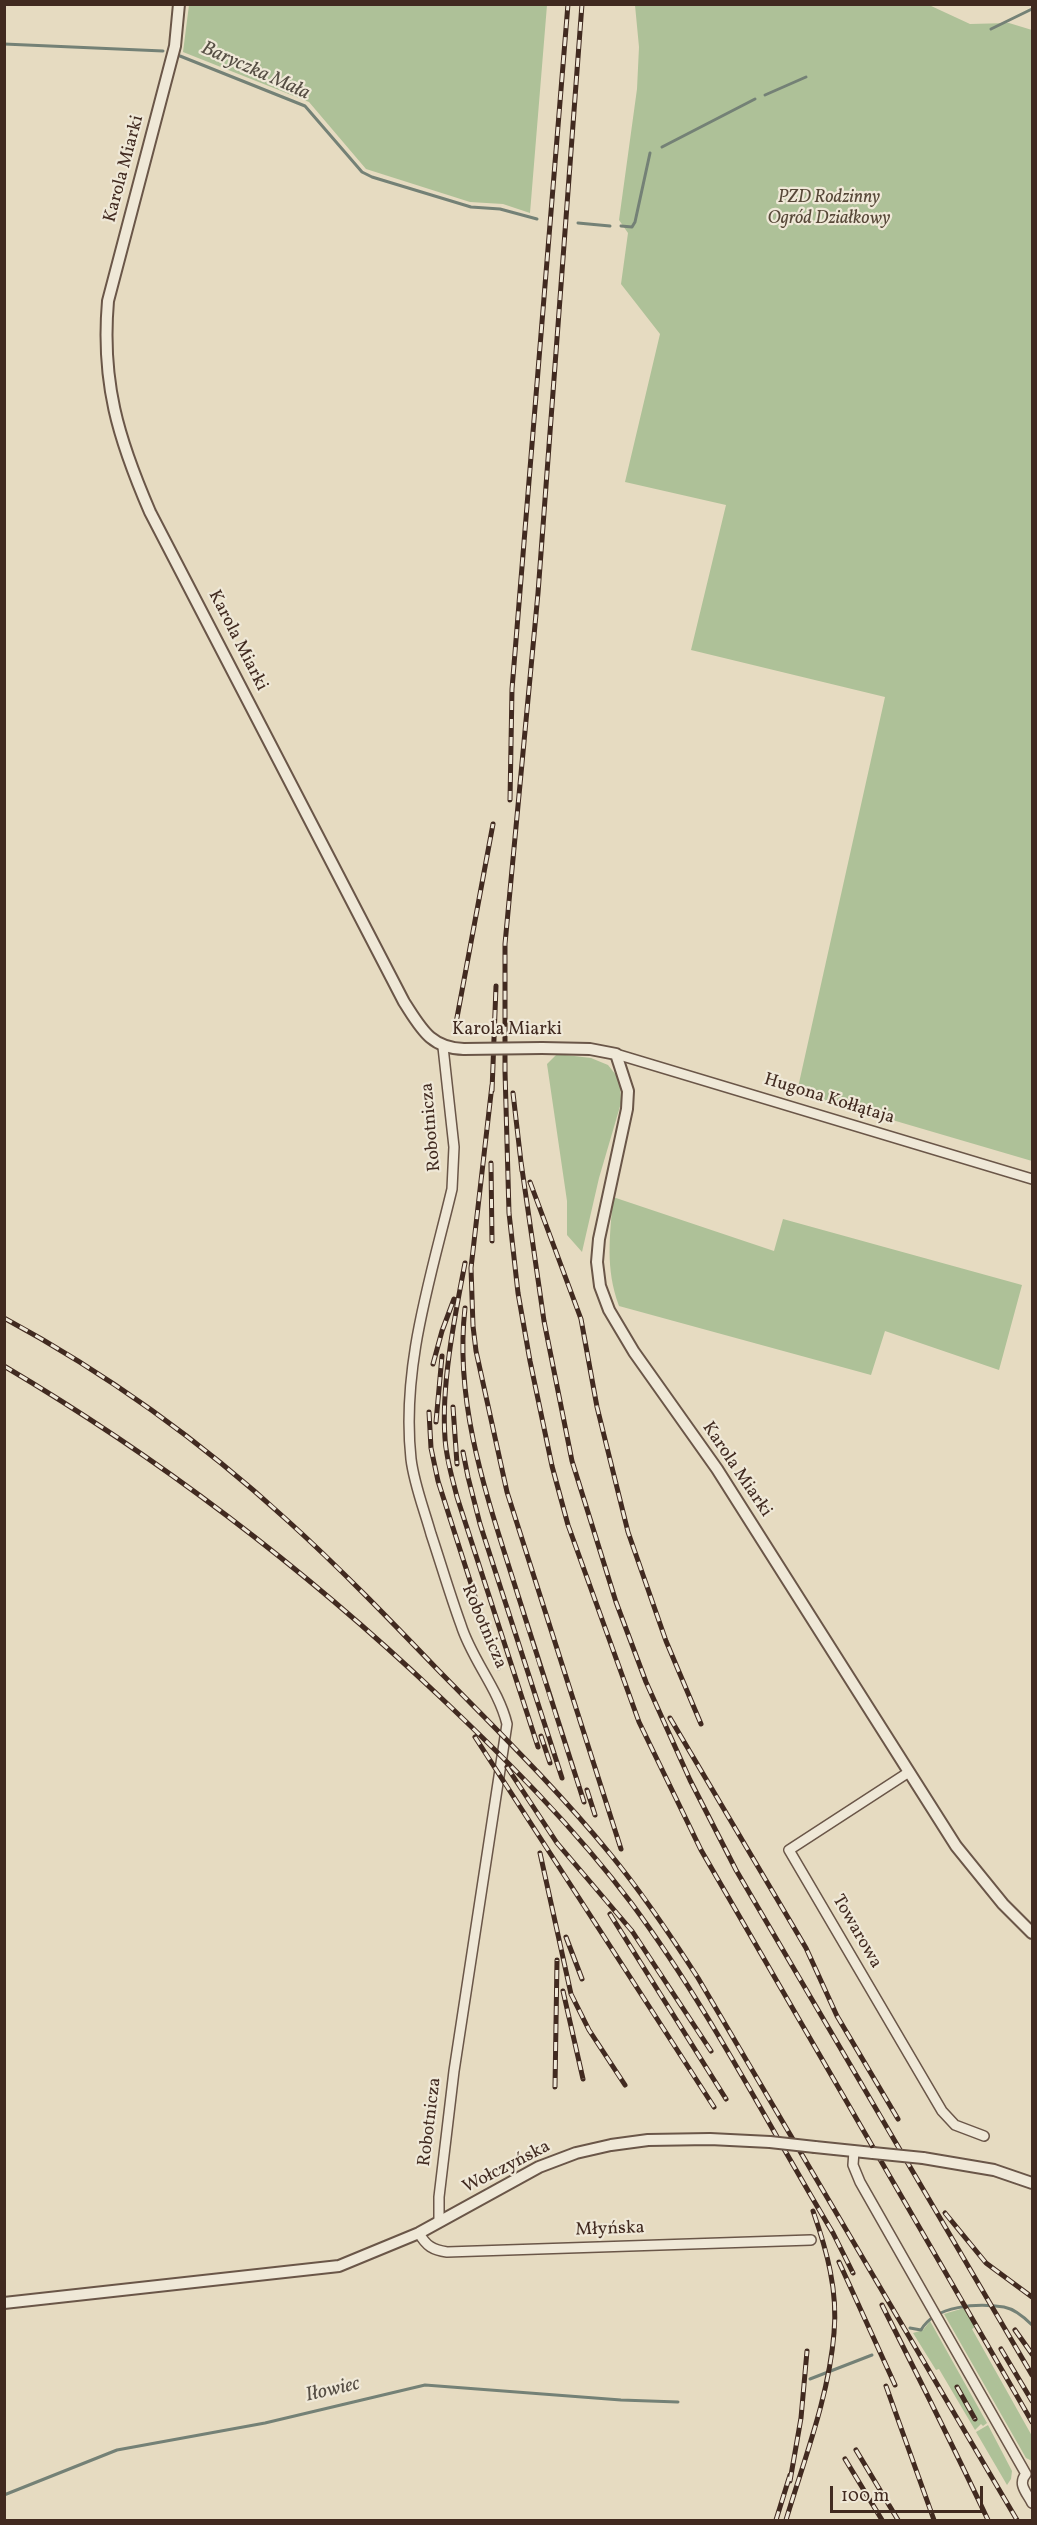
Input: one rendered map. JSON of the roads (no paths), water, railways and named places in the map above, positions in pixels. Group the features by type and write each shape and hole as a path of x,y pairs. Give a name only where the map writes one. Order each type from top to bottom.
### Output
{"street":[{"name":"Karola Miarki","path":"179,4 175,46 108,301 105,340 108,379 117,419 128,460 150,512 404,1002 427,1036 442,1047 464,1049 567,1047 616,1054 628,1091 627,1109 598,1251 600,1286 609,1310 634,1352 717,1469 956,1846 1003,1904 1032,1933"},
{"name":"Robotnicza","path":"439,2221 439,2197 454,2072 507,1724 503,1708 474,1658 461,1627 419,1495 411,1461 408,1424 415,1346 455,1169 442,1047"},
{"name":"Hugona Kołłątaja","path":"616,1054 1032,1179"},
{"name":"Towarowa","path":"909,1772 789,1850 942,2111 955,2125 984,2136"},
{"name":"Wołczyńska","path":"4,2303 339,2266 419,2233 539,2167 576,2153 610,2145 648,2140 770,2142 923,2158 994,2170 1032,2183"},
{"path":"854,2151 855,2171 930,2307 1029,2473 1023,2476 1022,2485 1032,2503"},
{"name":"Młyńska","path":"419,2233 424,2242 434,2250 447,2252 811,2240"}],"waterway":[{"name":"Baryczka Mała","path":"991,29 1032,9"},
{"name":"Baryczka Mała","path":"4,44 163,51"},
{"name":"Baryczka Mała","path":"180,56 305,106 362,172 372,177 471,207 500,209 537,219"},
{"name":"Baryczka Mała","path":"765,95 806,77"},
{"name":"Baryczka Mała","path":"662,147 755,99"},
{"name":"Baryczka Mała","path":"621,226 632,227 635,222 650,153"},
{"name":"Baryczka Mała","path":"578,223 610,226"},
{"name":"Iłowiec","path":"910,2328 921,2330 936,2315 958,2308 982,2305 1008,2308 1020,2314 1032,2325"},
{"name":"Iłowiec","path":"810,2379 872,2355"},
{"name":"Iłowiec","path":"4,2495 117,2450 265,2423 425,2385 621,2400 678,2402"}],"railway":[{"path":"510,800 512,689 568,4"},
{"path":"582,4 538,593 505,944 505,1071 509,1213 518,1293 530,1361 552,1466 568,1525 639,1722 701,1850 1032,2422"},
{"path":"456,1023 493,824"},
{"path":"492,1091 496,986"},
{"path":"492,1085 471,1268 476,1351 507,1492 621,1849"},
{"path":"513,1093 522,1171"},
{"path":"521,1162 544,1321 572,1461 616,1602 646,1682 690,1780 736,1870 1032,2375"},
{"path":"491,1163 492,1241"},
{"path":"530,1182 581,1319 597,1407 628,1532 666,1641 701,1724"},
{"path":"465,1263 447,1373 444,1417 447,1453 457,1497 538,1747"},
{"path":"433,1364 454,1299"},
{"path":"465,1308 464,1380 484,1485 584,1802"},
{"path":"4,1318 116,1386 188,1437 256,1492 365,1595 527,1761 591,1831 645,1900 698,1978 1017,2520"},
{"path":"436,1422 442,1356"},
{"path":"4,1366 119,1439 230,1518 283,1560 387,1648 539,1795 610,1876 660,1943 712,2024 833,2233 853,2273"},
{"path":"453,1407 457,1464"},
{"path":"429,1412 431,1448 438,1481 498,1668"},
{"path":"463,1452 480,1524 562,1778"},
{"path":"670,1718 806,1948 837,2016 898,2119"},
{"path":"541,1736 550,1763"},
{"path":"475,1737 714,2107"},
{"path":"507,1767 557,1843 632,1931 711,2051"},
{"path":"587,1790 595,1815"},
{"path":"540,1853 571,1994 589,2030 625,2085"},
{"path":"610,1914 726,2099"},
{"path":"566,1937 582,1979"},
{"path":"555,2087 557,1960"},
{"path":"563,1991 583,2079"},
{"path":"786,2520 821,2404 834,2333 833,2286 823,2241 813,2211"},
{"path":"945,2213 986,2263 1032,2297"},
{"path":"839,2262 895,2385"},
{"path":"882,2305 988,2520"},
{"path":"1015,2330 1032,2354"},
{"path":"1001,2349 1032,2401"},
{"path":"790,2481 801,2418 807,2351"},
{"path":"886,2386 934,2520"},
{"path":"957,2387 975,2419"},
{"path":"856,2450 898,2520"},
{"path":"845,2459 882,2520"},
{"path":"776,2520 790,2475"}],"park label":[{"name":"PZD Rodzinny Ogród Działkowy","path":"829,209"}]}
